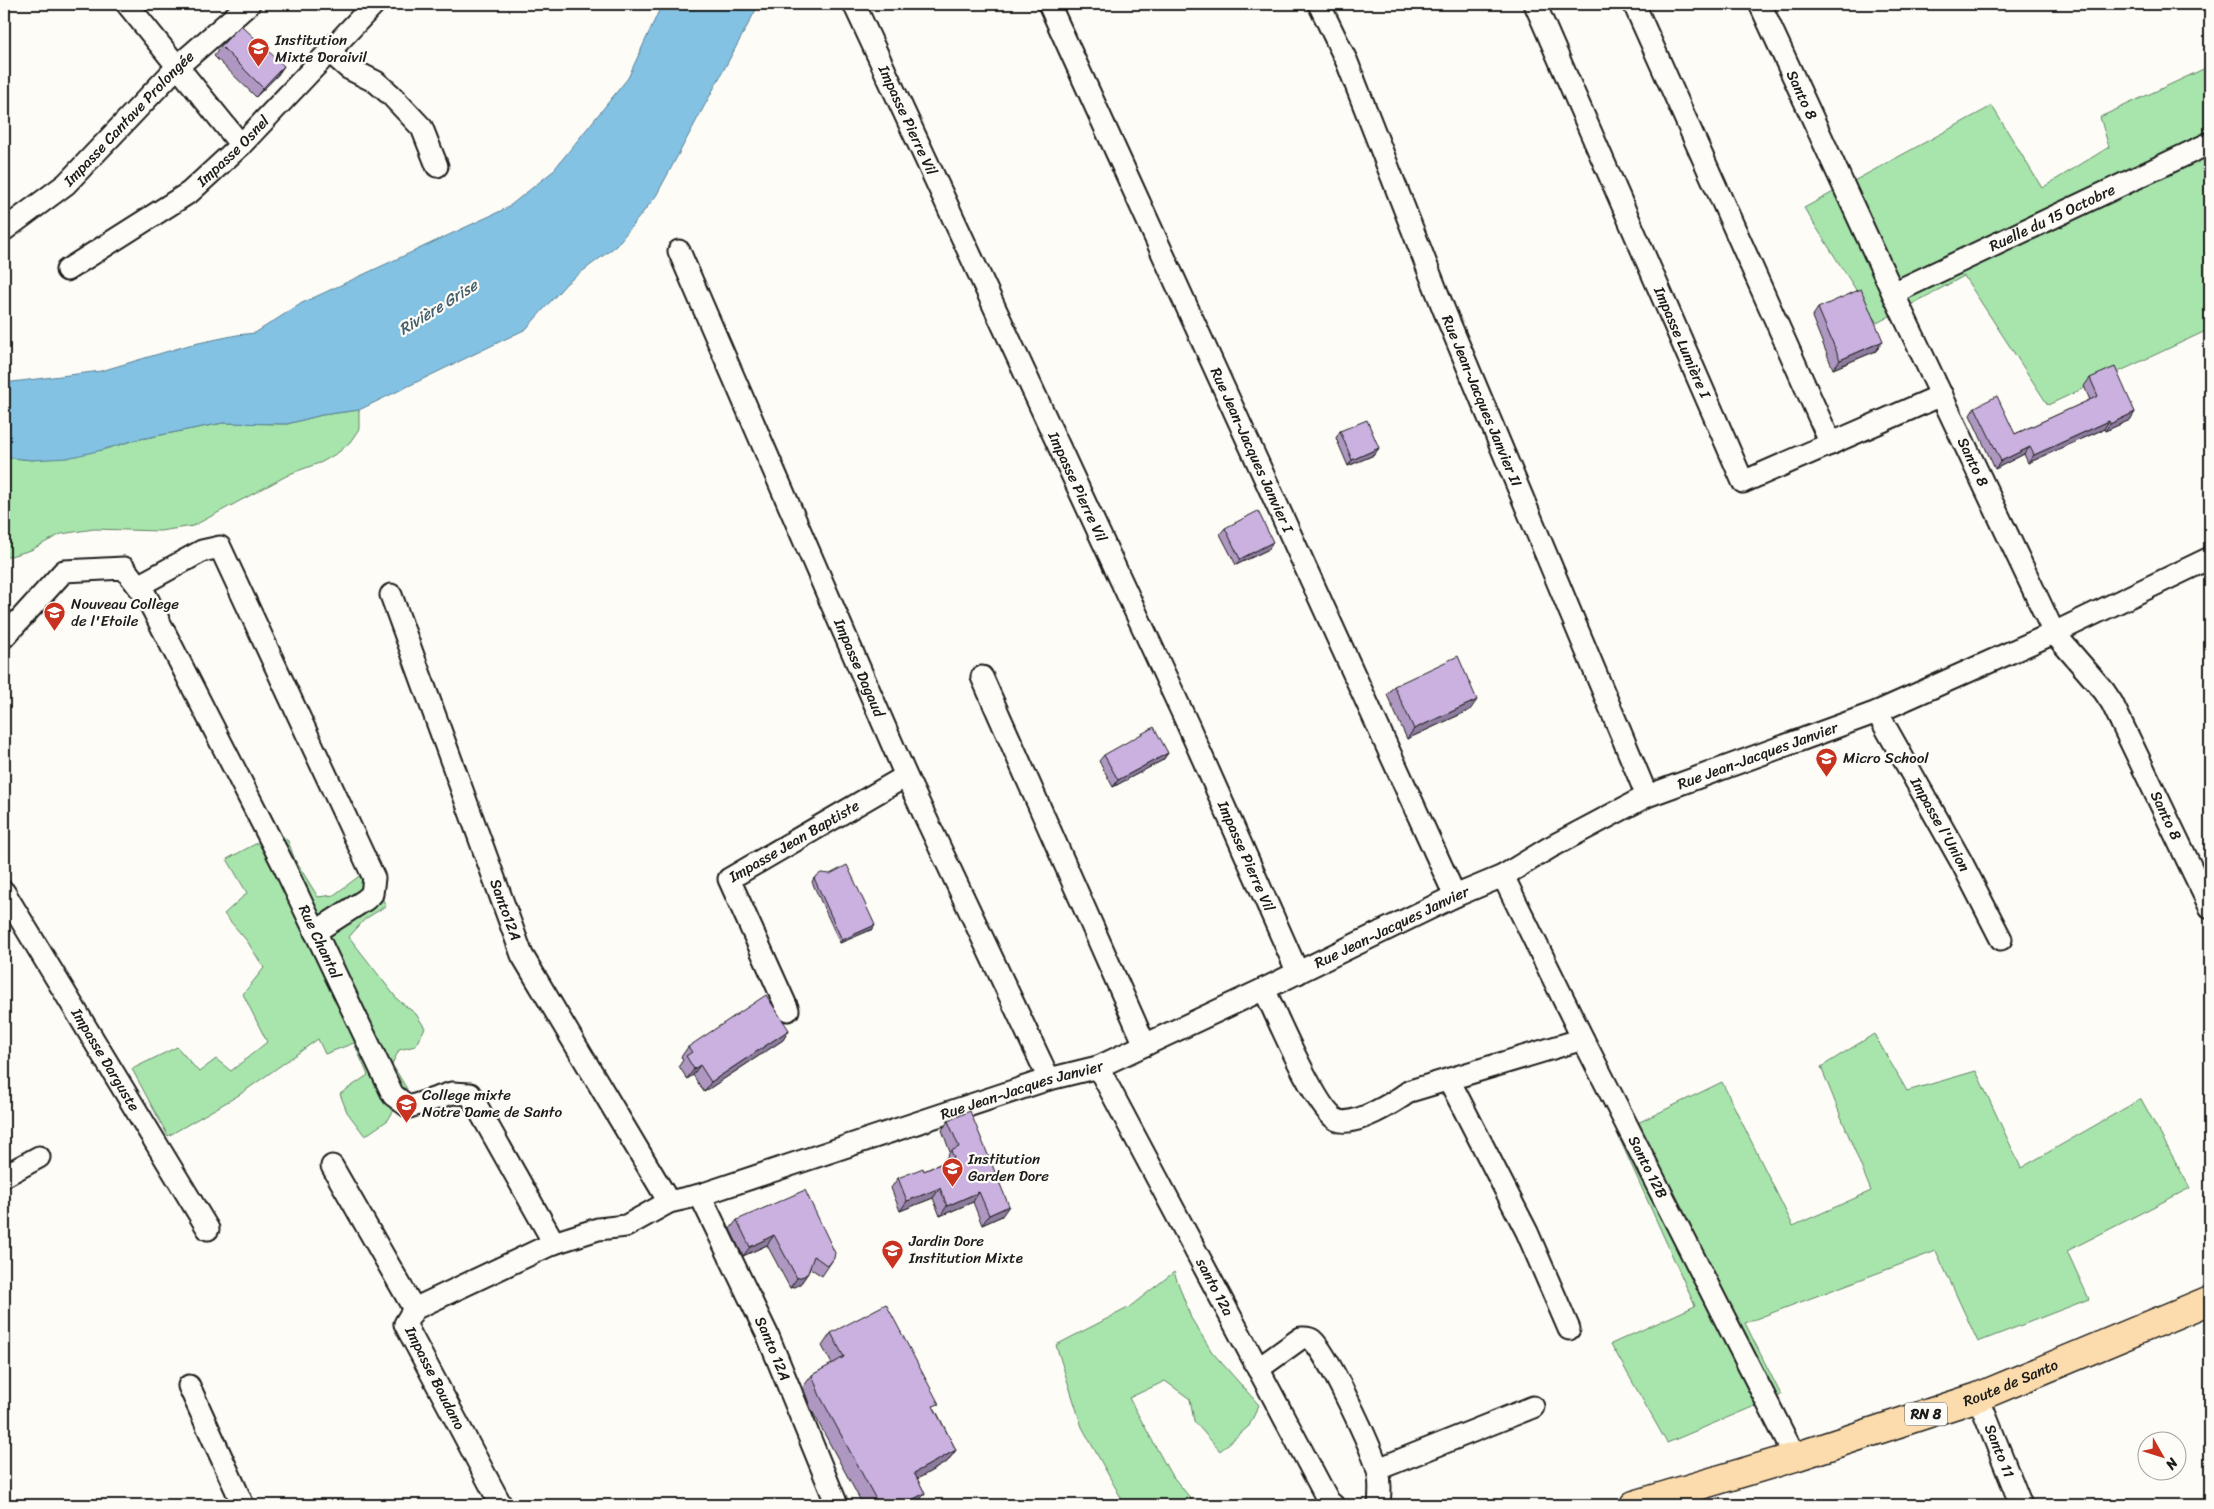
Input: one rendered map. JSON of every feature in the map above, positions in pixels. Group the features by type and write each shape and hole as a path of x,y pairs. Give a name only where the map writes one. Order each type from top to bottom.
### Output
{"main road":[{"name":"Route de Santo","path":"1634,1505 1795,1457 1978,1397 2210,1300"}],"street":[{"path":"128,4 129,8 241,145"},
{"name":"Impasse Cantave Prolongée","path":"4,230 66,184 178,66 249,4"},
{"name":"Impasse Osnel","path":"67,270 190,192 241,145 374,4"},
{"name":"Impasse Pierre Vil","path":"854,4 1188,725 1298,973"},
{"name":"Rue Jean-Jacques Janvier I","path":"1049,4 1455,896"},
{"name":"Rue Jean-Jacques Janvier II","path":"1319,4 1347,62 1444,310 1647,796"},
{"name":"Impasse Lumière I","path":"1535,4 1743,482 1942,395"},
{"path":"1634,4 1831,444"},
{"name":"Santo 8","path":"1760,4 1893,293 2054,633 2112,703 2210,906"},
{"path":"329,51 348,68 376,82 391,94 422,128 437,166"},
{"name":"Ruelle du 15 Octobre","path":"1893,293 2210,143"},
{"name":"Impasse Dagaud","path":"680,251 906,776 1049,1079"},
{"path":"138,586 202,551 220,547 374,878 372,894 316,932"},
{"name":"Rue Jean-Jacques Janvier","path":"554,1243 598,1229 626,1226 669,1202 700,1195 1049,1079 1098,1067 1298,973 1455,896 1503,876 1549,848 1647,796 1876,712 2054,633 2210,558"},
{"name":"Rue Chantal","path":"4,637 64,571 124,568 146,596 283,864 393,1096 409,1107 452,1093 470,1094 554,1243"},
{"name":"Santo12A","path":"391,595 522,955 669,1202"},
{"path":"982,677 1145,1045"},
{"name":"Impasse l'Union","path":"1876,712 1962,863 2001,939"},
{"name":"Impasse Jean Baptiste","path":"788,1010 729,879 906,776"},
{"name":"Santo 12B","path":"1503,876 1795,1457"},
{"name":"Impasse Darguste","path":"4,892 208,1229"},
{"path":"1264,989 1312,1088 1326,1112 1338,1121 1358,1118 1389,1106 1410,1091 1584,1040"},
{"name":"santo 12a","path":"1098,1067 1329,1502 1333,1505"},
{"path":"1449,1080 1527,1232 1569,1329"},
{"path":"4,1176 39,1156"},
{"path":"332,1166 414,1309"},
{"name":"Santo 12A","path":"700,1195 768,1336 837,1505"},
{"name":"Impasse Boudano","path":"501,1505 405,1324 414,1309 554,1243"},
{"path":"1258,1368 1300,1338 1306,1337 1312,1340 1339,1385 1371,1449 1381,1483 1379,1505"},
{"path":"189,1386 243,1505"},
{"name":"Santo 11","path":"1978,1397 2020,1505"},
{"path":"1378,1469 1532,1407"}],"green space":[{"path":"2210,66 2210,329 2048,405 1964,276 1877,323 1804,208 1992,106 2042,188 2109,147 2100,117"},
{"path":"359,410 359,429 350,442 339,452 322,462 292,473 193,526 160,531 94,529 61,534 31,550 4,558 4,457 32,460 102,450 135,440 223,423 287,424 322,415"},
{"path":"278,832 288,841 295,860 318,897 334,895 362,874 381,896 386,906 365,919 349,937 398,1000 416,1014 425,1028 415,1046 399,1050 392,1064 407,1089 388,1120 365,1136 347,1112 340,1094 368,1075 354,1043 325,1054 318,1039 239,1095 168,1136 132,1069 177,1047 199,1072 216,1059 231,1071 267,1042 243,994 264,968 247,941 224,914 247,893 227,859"},
{"path":"1874,1034 1907,1091 1976,1071 2021,1168 2141,1099 2190,1188 2067,1251 2089,1299 1978,1342 1936,1251 1745,1323 1781,1395 1667,1443 1611,1344 1695,1306 1617,1133 1722,1082 1793,1226 1871,1191 1821,1067"},
{"path":"1174,1272 1191,1318 1212,1352 1259,1405 1249,1426 1220,1451 1194,1421 1190,1399 1165,1381 1129,1398 1170,1473 1196,1505 1125,1505 1082,1427 1056,1345 1128,1308"}],"water":[{"name":"Rivière Grise","path":"662,4 759,4 656,196 616,246 567,283 526,329 359,410 322,415 287,424 223,423 135,440 67,458 32,460 4,457 4,383 101,371 189,345 255,333 302,303 507,208 552,172 628,78"}],"building":[{"path":"241,25 284,66 263,88 221,46"},
{"path":"1861,289 1883,341 1840,360 1818,308"},
{"path":"2115,367 2135,412 2110,424 2109,421 2034,455 2030,447 2001,461 1975,407 1997,396 2015,434 2098,396 2090,378"},
{"path":"1367,420 1379,448 1352,460 1340,431"},
{"path":"1258,511 1273,542 1240,559 1225,528"},
{"path":"1458,656 1477,700 1414,729 1394,686"},
{"path":"1154,727 1168,753 1118,780 1104,755"},
{"path":"847,865 875,925 842,940 814,878 821,873 830,874"},
{"path":"766,995 789,1030 711,1082 700,1065 694,1069 686,1056 692,1052 688,1047"},
{"path":"970,1111 1009,1206 989,1215 979,1192 947,1206 940,1188 907,1201 898,1178 923,1168 924,1171 954,1158 951,1151 959,1147 948,1121"},
{"path":"805,1190 835,1253 828,1266 814,1256 808,1273 797,1278 774,1235 750,1247 737,1220"},
{"path":"886,1304 939,1404 933,1406 956,1450 914,1473 925,1493 902,1505 879,1505 820,1396 812,1375 844,1357 831,1333"}],"place":[{"name":"Institution Mixte Doraivil","path":"259,68"},
{"name":"Nouveau College de l'Etoile","path":"55,632"},
{"name":"Micro School","path":"1827,777"},
{"name":"College mixte Notre Dame de Santo","path":"406,1123"},
{"name":"Institution Garden Dore","path":"952,1187"},
{"name":"Jardin Dore Institution Mixte","path":"893,1269"}]}
